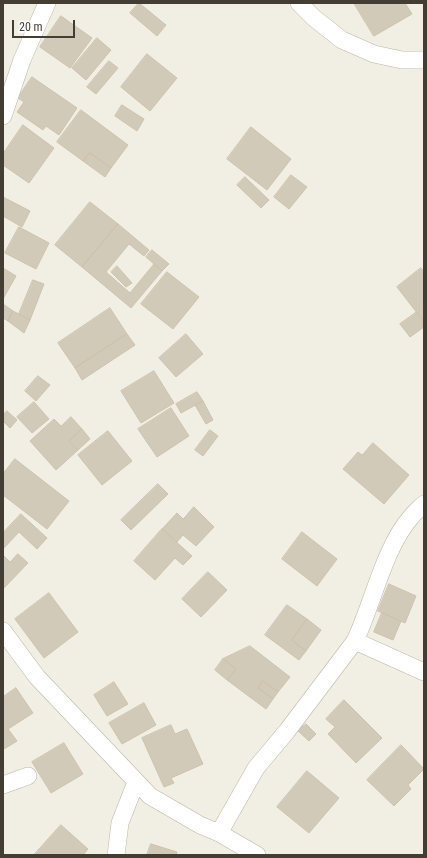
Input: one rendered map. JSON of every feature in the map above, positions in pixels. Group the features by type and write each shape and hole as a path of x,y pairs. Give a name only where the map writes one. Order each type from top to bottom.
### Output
{"street":[{"path":"3,116 22,60 47,3"},
{"path":"299,3 314,18 342,40 374,54 402,60 424,60"},
{"path":"219,833 256,768 287,731 355,641 388,556 400,532 410,517 424,504"},
{"path":"3,631 37,676 150,796 200,825 219,833 257,855"},
{"path":"355,641 424,672"},
{"path":"3,785 28,776"},
{"path":"116,855 120,823 136,782"}],"building":[{"path":"139,3 166,25 157,36 130,13"},
{"path":"354,3 405,3 412,14 374,36"},
{"path":"61,16 92,38 70,68 40,47"},
{"path":"97,38 111,50 86,80 72,68"},
{"path":"147,54 177,78 150,111 121,87"},
{"path":"109,61 118,68 96,94 87,87"},
{"path":"32,77 77,108 59,135 46,126 43,130 17,112 24,102 18,98"},
{"path":"122,105 144,119 137,131 115,116"},
{"path":"81,110 128,145 111,168 90,153 83,161 57,142"},
{"path":"23,125 54,148 29,183 3,165 3,154"},
{"path":"251,127 291,159 267,190 227,159"},
{"path":"90,153 111,168 105,177 83,161"},
{"path":"291,175 307,187 289,209 274,197"},
{"path":"245,177 269,200 261,208 237,185"},
{"path":"3,197 30,211 22,227 3,216"},
{"path":"90,202 118,224 82,267 55,245"},
{"path":"118,224 149,250 144,256 129,244 106,272 130,293 154,264 162,271 131,308 82,267"},
{"path":"19,227 49,243 36,269 5,253"},
{"path":"152,250 169,264 162,271 146,257"},
{"path":"117,266 132,283 126,287 111,272"},
{"path":"3,268 16,276 3,299"},
{"path":"421,268 424,272 424,322 397,287"},
{"path":"167,272 199,297 173,329 141,304"},
{"path":"33,280 44,284 30,320 19,314"},
{"path":"3,304 13,311 8,321 3,318"},
{"path":"110,308 127,334 75,368 58,343"},
{"path":"13,311 30,320 24,333 8,321"},
{"path":"417,312 424,322 424,327 410,337 400,324"},
{"path":"127,334 135,345 82,380 75,368"},
{"path":"186,334 203,354 176,377 159,358"},
{"path":"154,371 174,403 141,423 121,391"},
{"path":"38,376 50,385 36,401 25,391"},
{"path":"197,392 203,401 181,413 176,404"},
{"path":"203,401 213,420 206,424 195,405"},
{"path":"34,402 49,419 32,433 17,417"},
{"path":"171,408 189,436 157,457 138,429"},
{"path":"7,411 17,420 10,428 3,421 3,415"},
{"path":"71,417 82,429 69,441 78,450 56,470 30,441 54,419 61,426"},
{"path":"82,429 90,439 78,450 69,441"},
{"path":"210,430 218,436 203,456 195,450"},
{"path":"108,431 132,461 102,485 78,455"},
{"path":"373,443 409,475 384,504 343,469 358,452 362,455"},
{"path":"15,459 69,501 47,529 3,495 3,474"},
{"path":"158,484 168,494 131,530 121,520"},
{"path":"194,507 214,527 196,546 183,535 177,542 162,529 177,513 183,519"},
{"path":"21,514 47,538 37,549 19,532 3,549 3,533"},
{"path":"162,529 192,556 183,565 175,558 155,580 134,561"},
{"path":"302,532 337,559 317,586 282,559"},
{"path":"18,554 28,563 3,589 3,555 10,562"},
{"path":"208,572 227,590 201,617 182,599"},
{"path":"389,584 416,596 405,623 378,611"},
{"path":"49,593 78,632 44,658 15,619"},
{"path":"287,605 307,619 292,640 306,651 299,660 265,635"},
{"path":"382,613 401,621 393,640 374,632"},
{"path":"307,619 321,630 306,651 292,640"},
{"path":"250,646 290,677 278,692 263,681 258,688 273,699 266,709 227,680 236,669 223,659"},
{"path":"223,659 236,669 227,680 215,670"},
{"path":"263,681 278,692 273,699 258,688"},
{"path":"114,682 128,704 107,716 94,695"},
{"path":"16,688 33,713 8,729 17,741 4,749 3,697"},
{"path":"344,700 382,738 356,763 328,734 335,727 326,719"},
{"path":"144,703 156,725 122,744 109,723"},
{"path":"306,724 316,734 309,741 298,731"},
{"path":"171,725 175,734 187,729 203,764 171,778 174,783 164,787 142,738"},
{"path":"64,743 83,774 51,793 32,762"},
{"path":"401,745 424,769 408,785 411,789 394,806 367,780"},
{"path":"307,771 339,798 309,833 277,807"},
{"path":"61,825 88,849 83,855 34,855"},
{"path":"151,844 177,852 176,855 147,855"}]}
